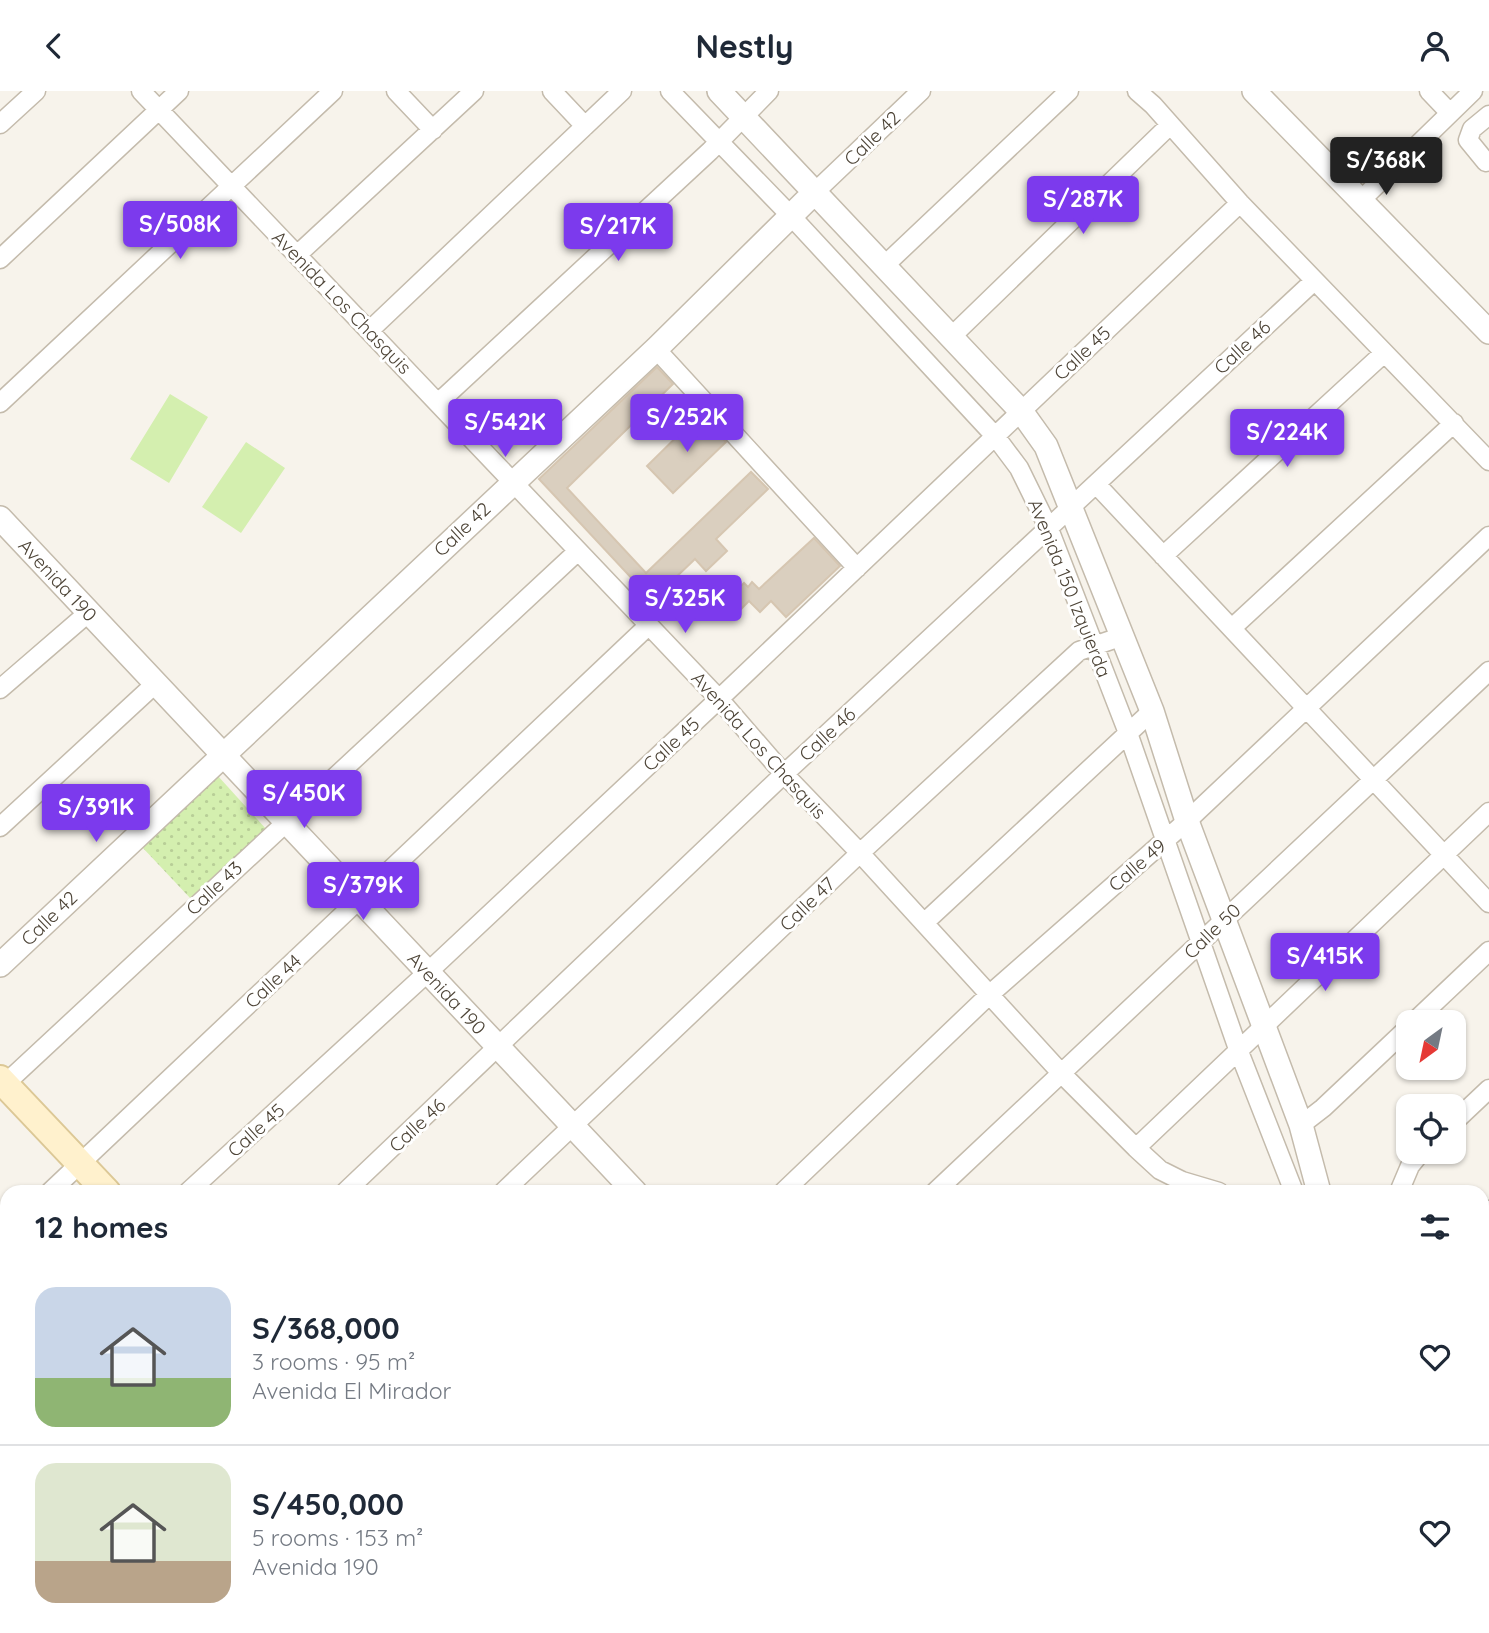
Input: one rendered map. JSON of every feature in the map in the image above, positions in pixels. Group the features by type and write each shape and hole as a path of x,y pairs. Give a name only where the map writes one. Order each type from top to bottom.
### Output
{"main road":[{"path":"2,1081 100,1185"}],"street":[{"path":"0,124 36,91"},
{"name":"Avenida Los Chasquis","path":"141,91 719,699 784,774 860,853 1062,1075 1160,1170 1195,1185"},
{"path":"0,259 179,91"},
{"path":"0,403 333,91"},
{"path":"396,91 433,130"},
{"path":"297,255 474,91"},
{"path":"552,91 585,126"},
{"path":"369,331 622,91"},
{"name":"Avenida 150 Izquierda","path":"670,91 791,216 995,436 1019,468 1049,529 1128,733 1238,1049 1291,1185"},
{"name":"Avenida 150 Izquierda","path":"719,91 1021,411 1046,446 1152,711 1187,821 1301,1125 1317,1185"},
{"path":"438,403 719,142 769,91"},
{"name":"Calle 42","path":"0,965 656,349 921,91"},
{"path":"885,265 1069,91"},
{"path":"1137,91 1153,105 1314,281 1489,461"},
{"path":"1254,91 1489,332"},
{"path":"1429,91 1450,113"},
{"path":"1360,201 1472,91"},
{"path":"1486,162 1468,141 1472,129 1489,115"},
{"path":"951,337 1170,125"},
{"name":"Calle 45","path":"196,1185 719,699 1240,203"},
{"name":"Calle 46","path":"352,1185 784,774 1314,281"},
{"path":"656,349 857,568"},
{"path":"1163,556 1384,353"},
{"path":"1233,628 1454,423"},
{"path":"1096,484 1489,903"},
{"name":"Avenida 190","path":"3,527 89,613 628,1185"},
{"name":"Calle 49","path":"790,1185 989,995 1187,821 1489,535"},
{"name":"Calle 43","path":"2,1081 578,551"},
{"path":"0,689 89,613"},
{"name":"Calle 44","path":"57,1185 649,625"},
{"name":"Calle 47","path":"511,1185 860,853 1079,650 1123,636"},
{"name":"Calle 50","path":"943,1185 1489,671"},
{"path":"0,827 155,684"},
{"path":"924,923 1152,711"},
{"path":"1136,1149 1489,811"},
{"path":"1426,1010 1489,951"},
{"path":"1301,1125 1396,1039"},
{"path":"1466,1111 1489,1089"},
{"path":"1402,1185 1411,1164"}],"green space":[{"path":"170,394 208,417 169,483 130,459"},
{"path":"246,442 285,468 241,533 202,507"},
{"path":"218,776 267,830 191,899 142,847"}],"building":[{"path":"657,367 673,384 567,488 646,573 751,472 768,489 716,539 727,551 706,571 695,559 652,600 539,479"},
{"path":"700,414 726,442 673,493 647,466"},
{"path":"814,538 840,566 786,617 771,601 760,612 749,601 741,609 729,598 744,583 748,587 752,582 759,589"}]}
